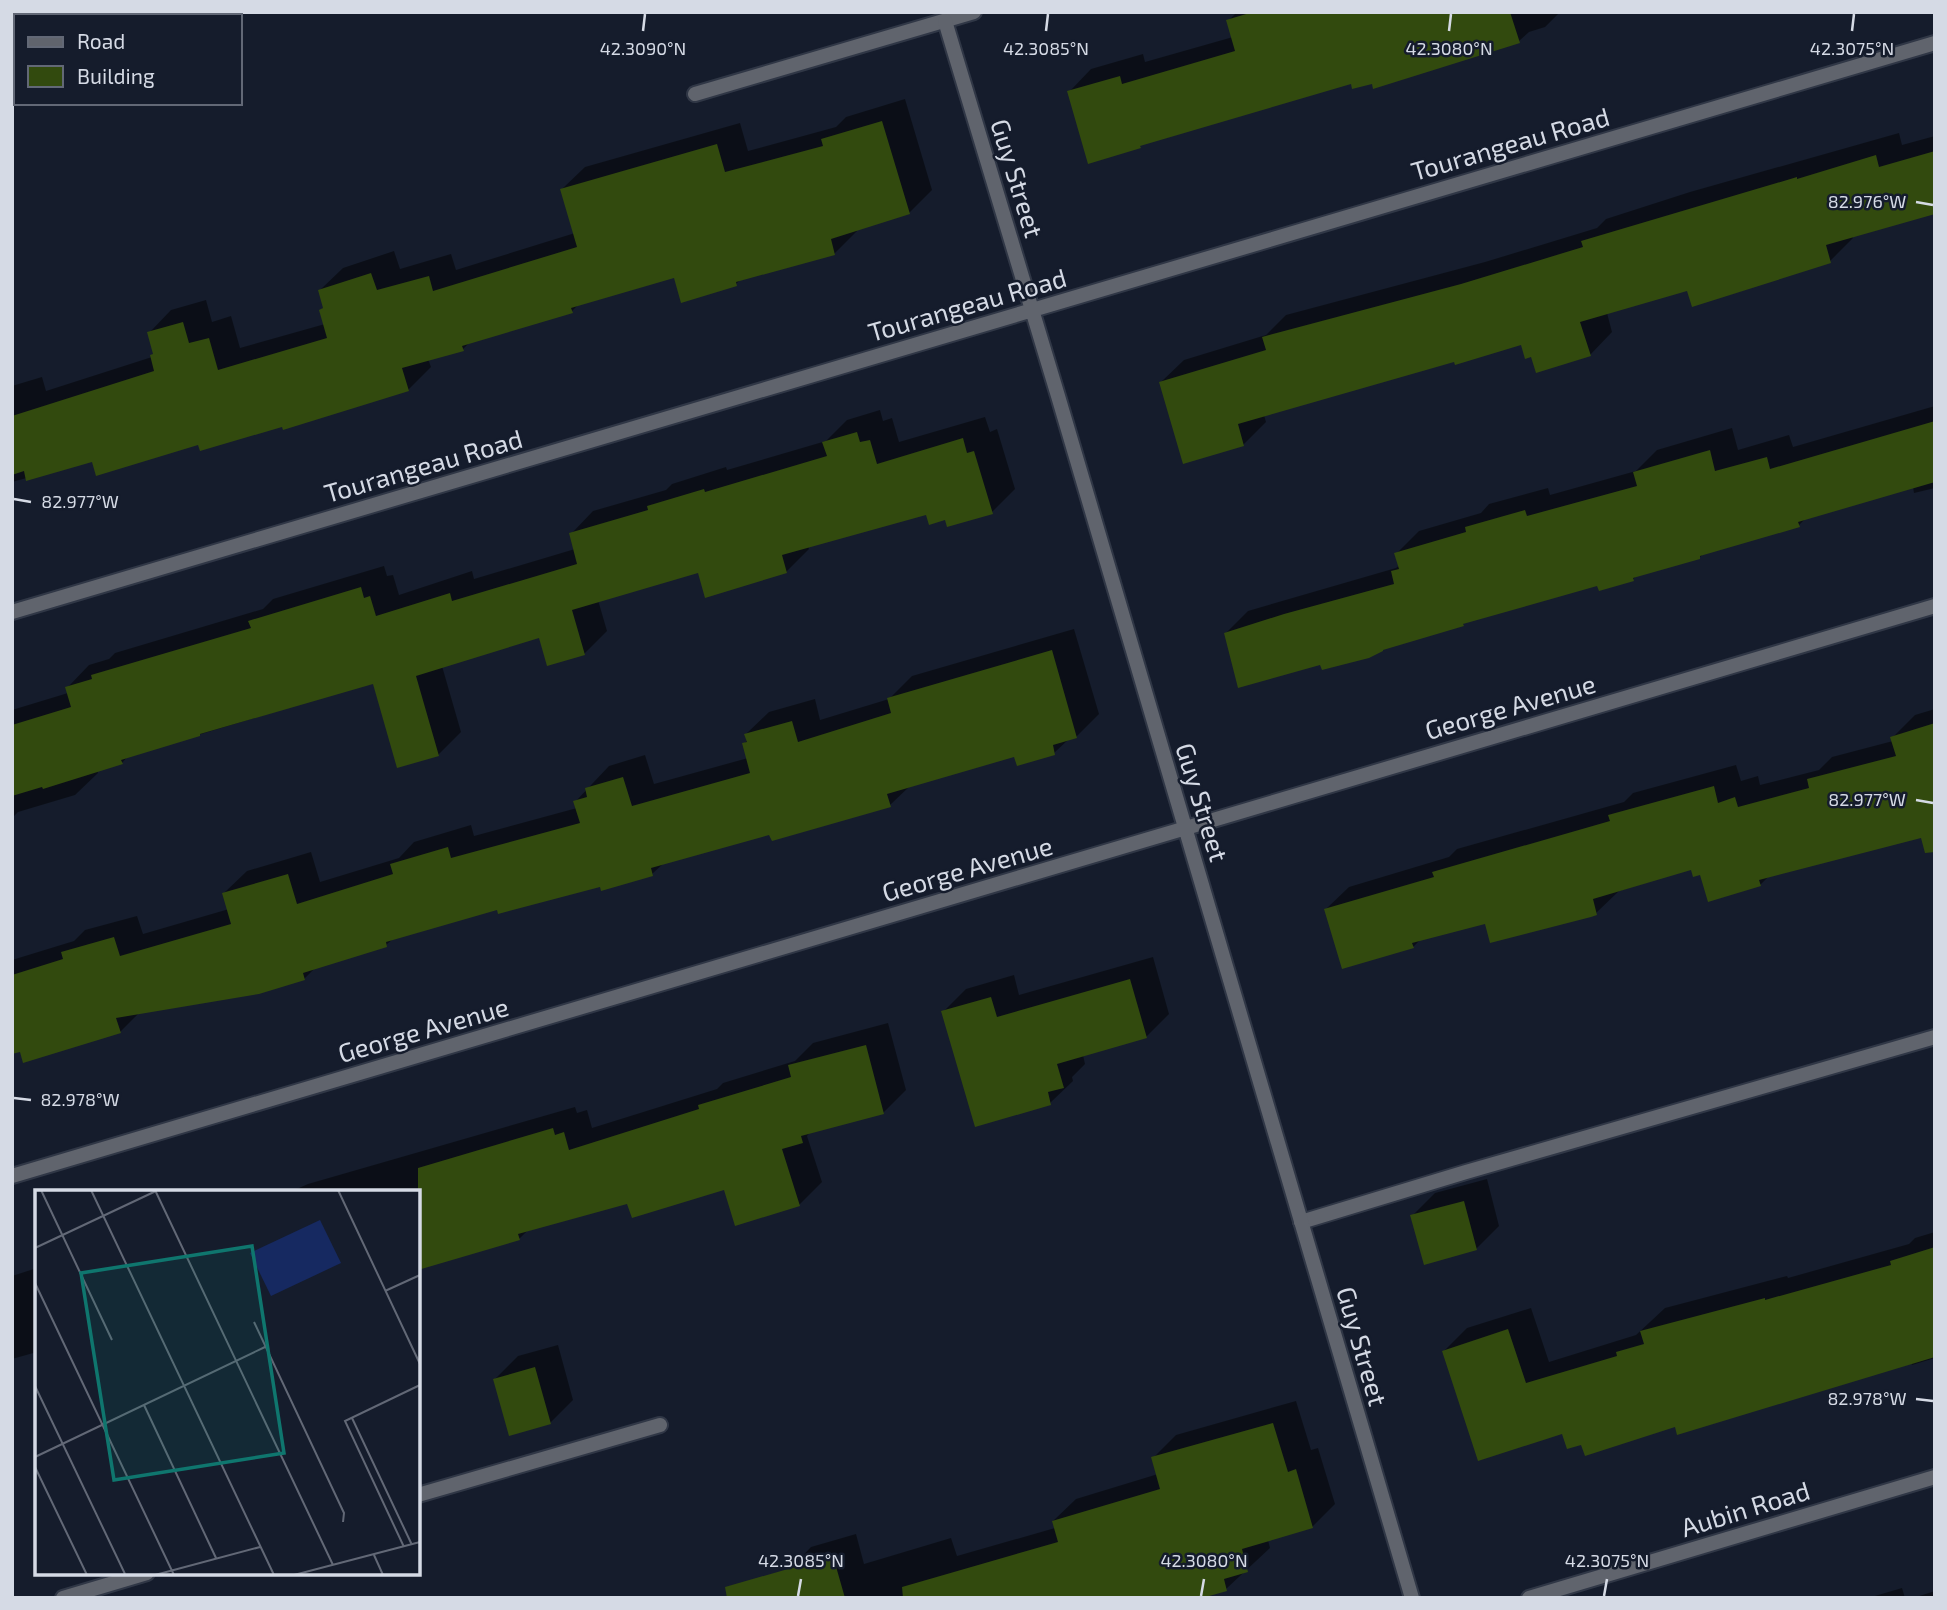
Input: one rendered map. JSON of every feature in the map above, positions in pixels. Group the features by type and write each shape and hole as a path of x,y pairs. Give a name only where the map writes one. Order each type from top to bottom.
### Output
{"street":[{"path":"695,94 974,12"},
{"name":"Guy Street","path":"945,21 1412,1598"},
{"name":"Tourangeau Road","path":"12,612 1935,43"},
{"name":"George Avenue","path":"12,1176 1935,606"},
{"path":"1301,1222 1935,1037"},
{"path":"420,1494 660,1425"},
{"name":"Aubin Road","path":"1529,1598 1935,1477"},
{"path":"63,1598 140,1575"}],"building":[{"path":"1253,12 1510,12 1520,43 1373,89 1372,84 1352,89 1351,84 1088,164 1067,91 1120,76 1122,84 1235,51 1226,20"},
{"path":"882,121 910,214 831,239 835,255 736,282 737,286 681,303 674,278 571,308 573,313 462,346 464,351 402,368 409,391 283,430 282,427 200,451 198,445 96,476 92,462 26,481 24,471 12,475 12,416 154,371 147,332 183,322 189,343 209,338 218,370 327,338 319,310 323,308 318,290 371,273 377,290 429,276 433,291 577,247 560,189 717,144 725,172 823,146 821,139"},
{"path":"1935,151 1935,214 1826,245 1831,263 1692,307 1687,291 1580,322 1591,356 1536,373 1531,357 1525,359 1521,345 1238,424 1244,446 1183,464 1159,382 1266,350 1262,337 1461,284 1583,247 1581,241 1876,155 1879,167"},
{"path":"1935,421 1935,482 1798,522 1800,527 1700,556 1700,559 1633,578 1634,581 1599,591 1597,586 1463,624 1464,626 1383,650 1369,658 1322,670 1320,665 1238,688 1224,633 1394,584 1391,571 1399,569 1394,553 1466,532 1465,527 1525,510 1527,516 1637,486 1633,472 1710,450 1715,471 1767,457 1770,469"},
{"path":"857,432 860,442 870,440 877,464 963,438 967,453 974,451 993,514 947,527 945,520 929,525 926,515 782,555 787,573 705,598 698,573 572,610 585,655 547,666 539,638 416,676 439,756 397,768 373,684 200,734 121,760 123,764 12,796 12,725 71,707 65,687 92,679 91,675 251,628 248,621 361,587 364,598 370,596 376,616 450,593 452,601 577,564 569,533 648,510 647,506 827,456 822,442"},
{"path":"1052,650 1077,738 1053,745 1055,755 1017,766 1014,757 887,794 891,807 772,841 769,835 651,868 653,876 601,891 600,887 498,914 497,910 386,942 387,947 303,973 305,980 259,994 116,1018 121,1033 23,1063 20,1052 12,1054 12,975 63,959 61,952 114,937 120,956 231,924 222,893 288,874 297,904 393,874 390,864 448,847 451,858 580,823 573,801 587,797 585,788 623,777 632,806 750,773 742,743 747,742 744,734 792,721 798,742 891,713 887,698"},
{"path":"1935,723 1935,852 1925,853 1921,838 1759,880 1761,886 1708,902 1700,875 1693,877 1691,870 1593,899 1597,915 1591,917 1490,943 1485,924 1412,943 1414,948 1342,969 1324,909 1434,877 1432,872 1610,821 1608,815 1714,786 1718,803 1735,797 1738,807 1809,788 1807,779 1896,756 1890,737"},
{"path":"1130,979 1147,1038 1057,1064 1064,1088 1048,1092 1051,1105 975,1127 941,1011 991,997 997,1017"},
{"path":"866,1045 884,1114 801,1136 803,1143 782,1149 800,1206 735,1226 724,1190 632,1218 627,1204 518,1234 520,1240 420,1269 418,1168 553,1128 555,1135 564,1132 569,1150 699,1109 698,1105 791,1077 788,1065"},
{"path":"1464,1201 1477,1250 1424,1265 1410,1215"},
{"path":"1935,1247 1935,1357 1677,1435 1675,1427 1585,1456 1581,1445 1567,1449 1562,1434 1478,1461 1442,1351 1508,1329 1526,1383 1617,1356 1616,1352 1644,1344 1640,1331 1891,1265 1890,1261"},
{"path":"535,1367 551,1424 509,1436 493,1379"},
{"path":"1273,1423 1288,1472 1296,1469 1313,1528 1242,1549 1248,1572 1224,1579 1227,1591 1202,1598 903,1598 902,1587 1058,1542 1052,1521 1160,1489 1151,1457"},
{"path":"833,1556 845,1598 727,1598 725,1587"}]}
